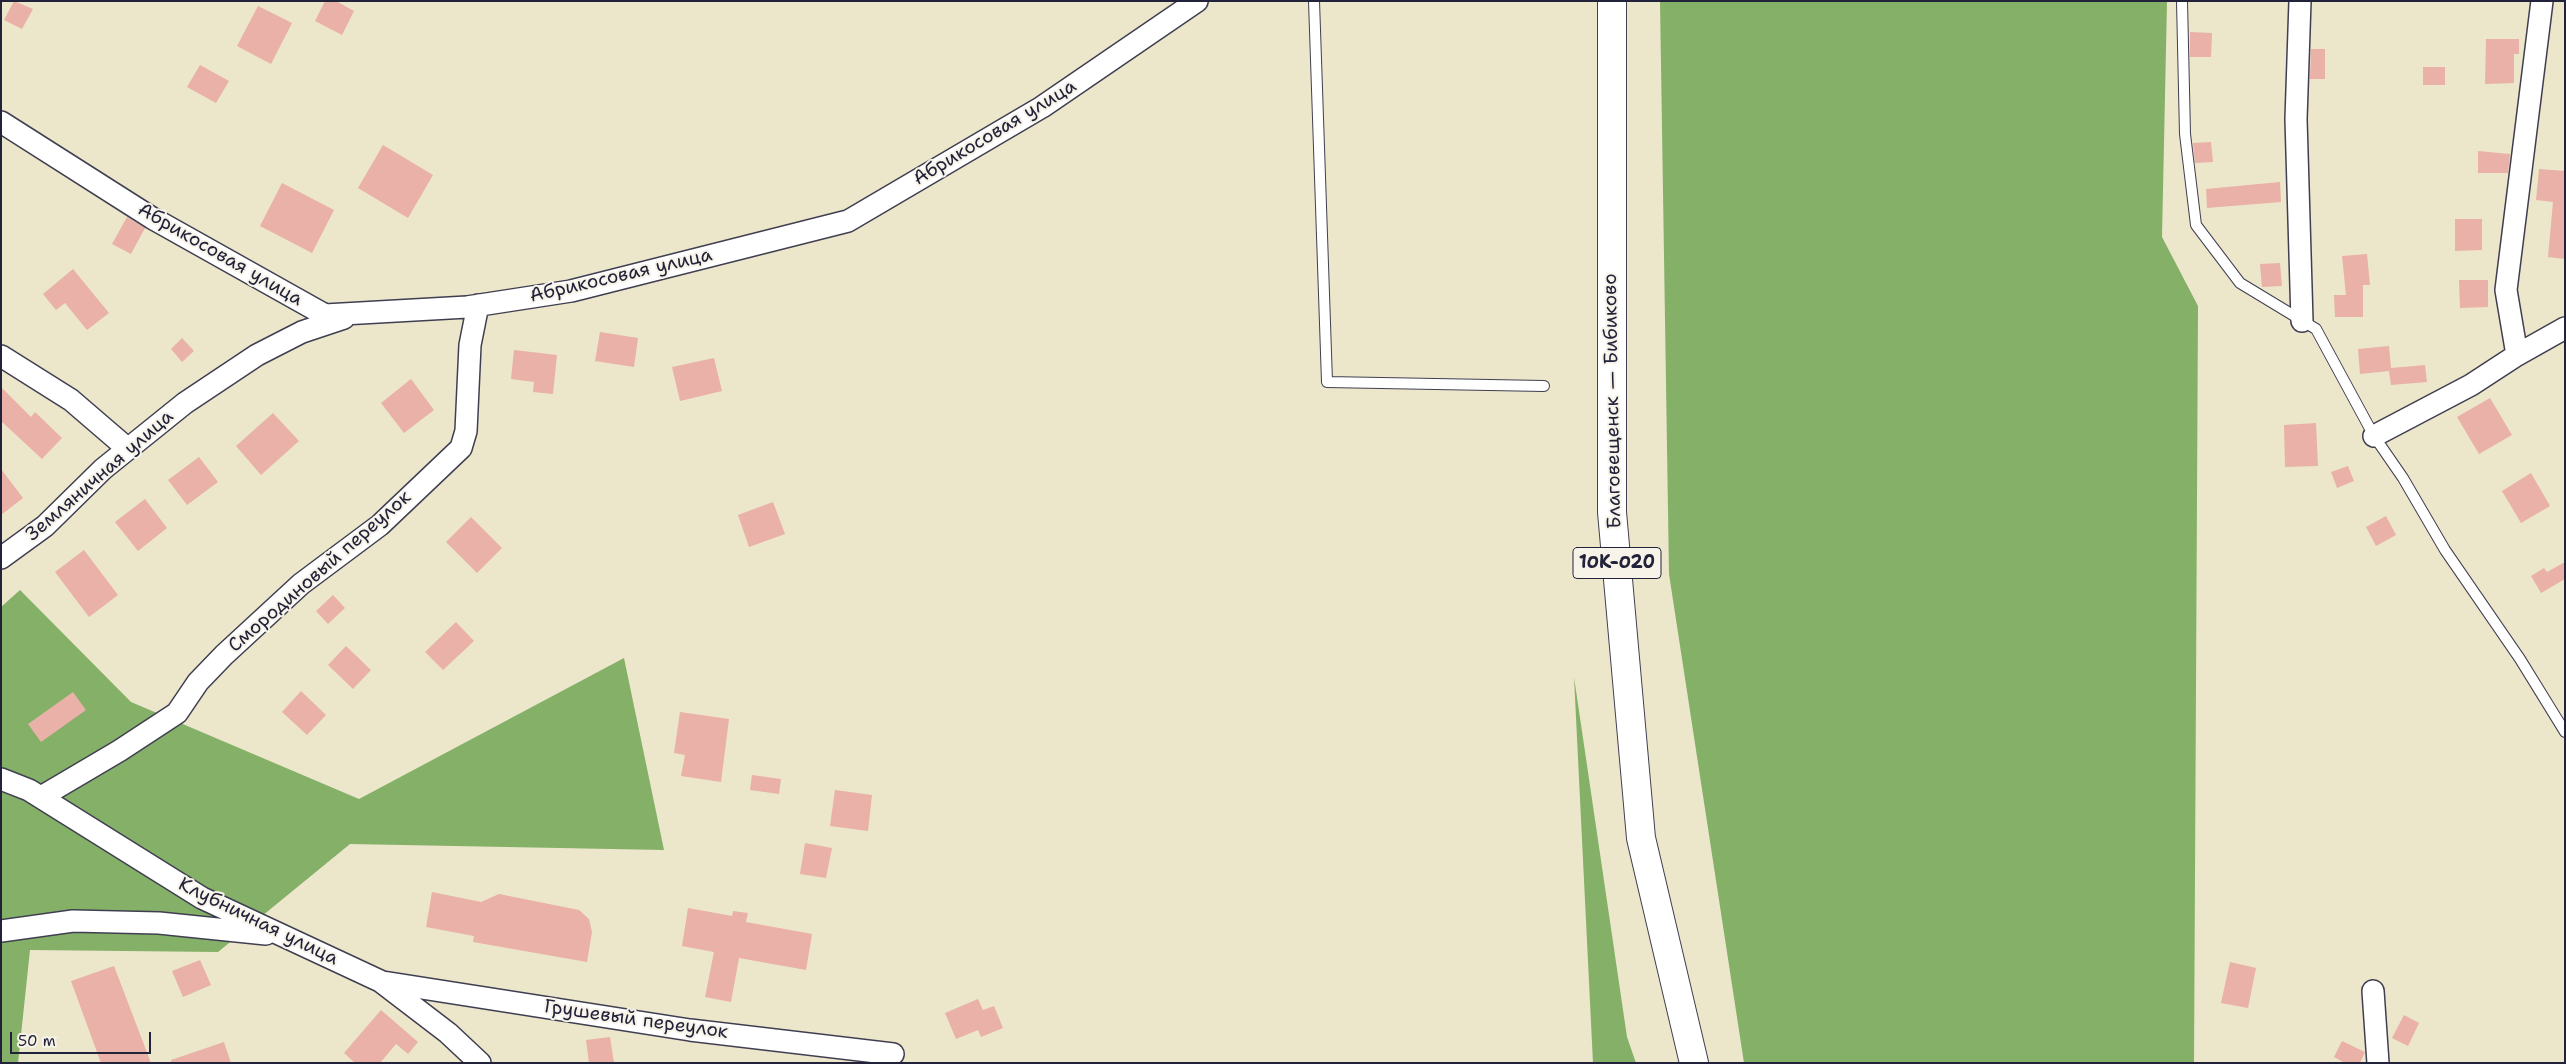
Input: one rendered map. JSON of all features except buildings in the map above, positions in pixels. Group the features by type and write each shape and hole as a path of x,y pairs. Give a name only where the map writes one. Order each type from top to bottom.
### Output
{"main road":[{"name":"Благовещенск — Бибиково","path":"1612,1 1612,512 1641,838 1694,1063"}],"street":[{"name":"Абрикосовая улица","path":"1,122 152,218 325,314 478,306 571,291 848,221 1042,107 1197,1"},
{"path":"2300,1 2296,119 2302,321"},
{"path":"2517,355 2506,290 2542,1"},
{"name":"Смородиновый переулок","path":"41,797 119,751 177,713 198,682 231,649 301,584 380,525 461,448 466,431 470,346 478,306"},
{"name":"Земляничная улица","path":"1,558 44,526 103,469 185,403 257,355 302,332 358,313"},
{"path":"2374,436 2472,385 2517,355 2565,328"},
{"path":"1,356 71,400 128,449"},
{"name":"Клубничная улица","path":"1,779 41,797 202,898 380,982 448,1033 480,1063"},
{"path":"1,931 73,921 159,923 282,936"},
{"name":"Грушевый переулок","path":"380,982 690,1030 892,1054"},
{"path":"2373,991 2378,1063"}],"lane":[{"path":"1314,1 1327,382 1544,386"},
{"path":"2182,1 2185,134 2196,226 2240,283 2316,330 2374,436 2402,478 2445,550 2520,659 2565,732"}],"green space":[{"path":"1660,1 2167,1 2162,237 2198,306 2194,1063 1744,1063 1669,574"},
{"path":"20,590 131,702 359,799 624,658 664,850 350,844 218,952 30,950 18,1063 1,1063 1,607"},
{"path":"1574,677 1627,1037 1636,1063 1593,1063"}]}
